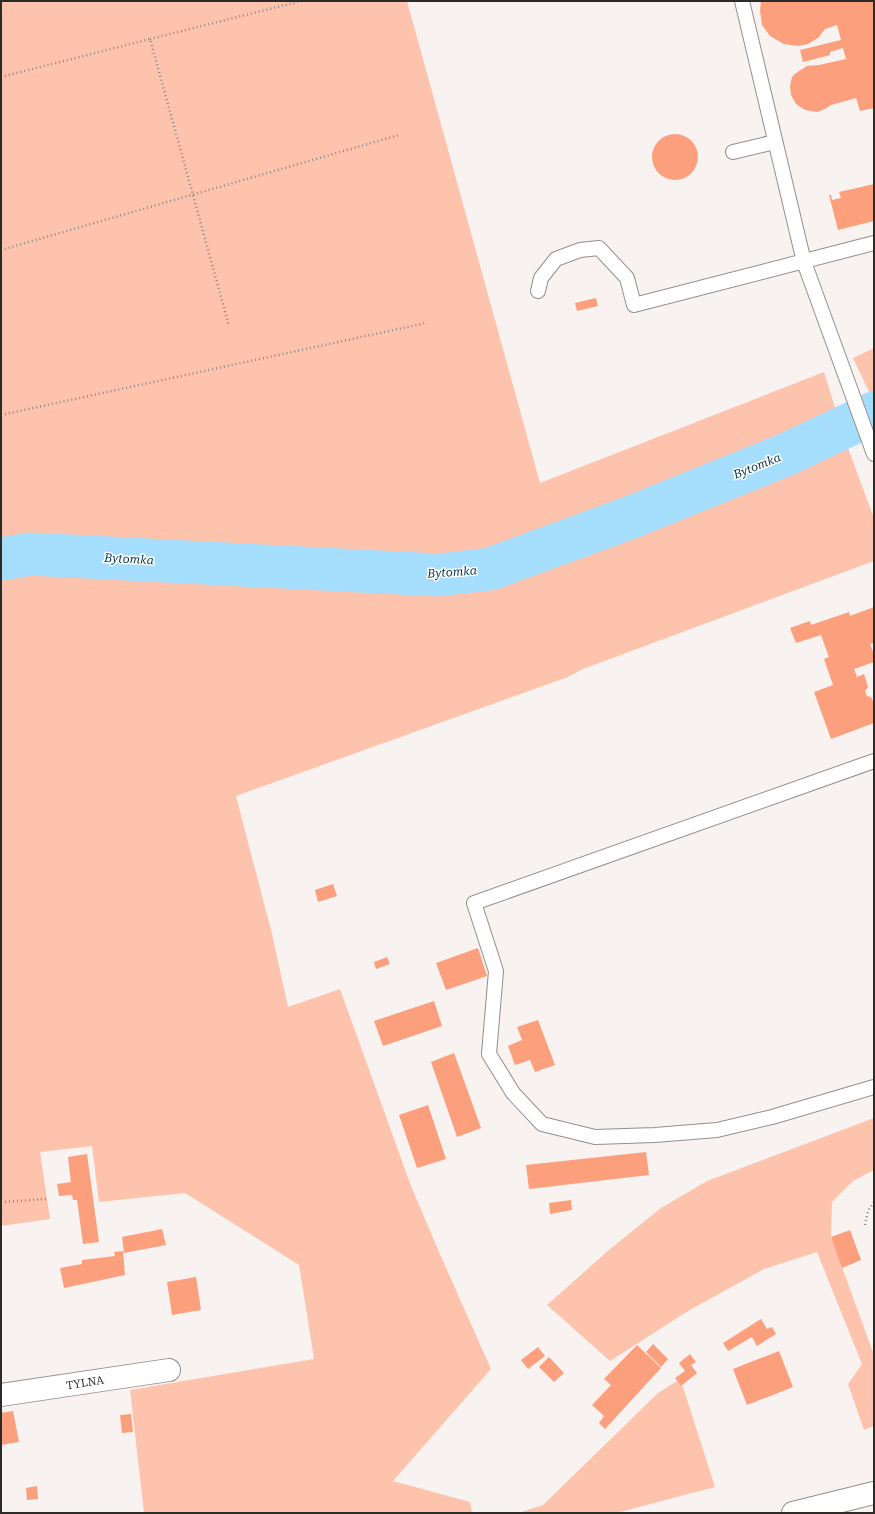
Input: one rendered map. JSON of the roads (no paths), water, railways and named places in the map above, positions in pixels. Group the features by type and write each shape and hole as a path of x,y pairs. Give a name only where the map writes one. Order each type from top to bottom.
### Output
{"street":[{"name":"TYLNA","path":"1,1396 169,1370"},
{"path":"793,1513 874,1493"}],"lane":[{"path":"742,1 804,262 847,384 874,454"},
{"path":"733,152 775,142"},
{"path":"538,291 541,278 556,259 580,250 599,248 627,278 634,305 874,243"},
{"path":"874,761 474,903 496,971 489,1054 513,1093 542,1124 595,1136 656,1135 717,1130 772,1117 874,1087"}],"waterway":[{"name":"Bytomka","path":"1,559 30,554 438,575 490,569 629,518 785,455 874,413"}]}
